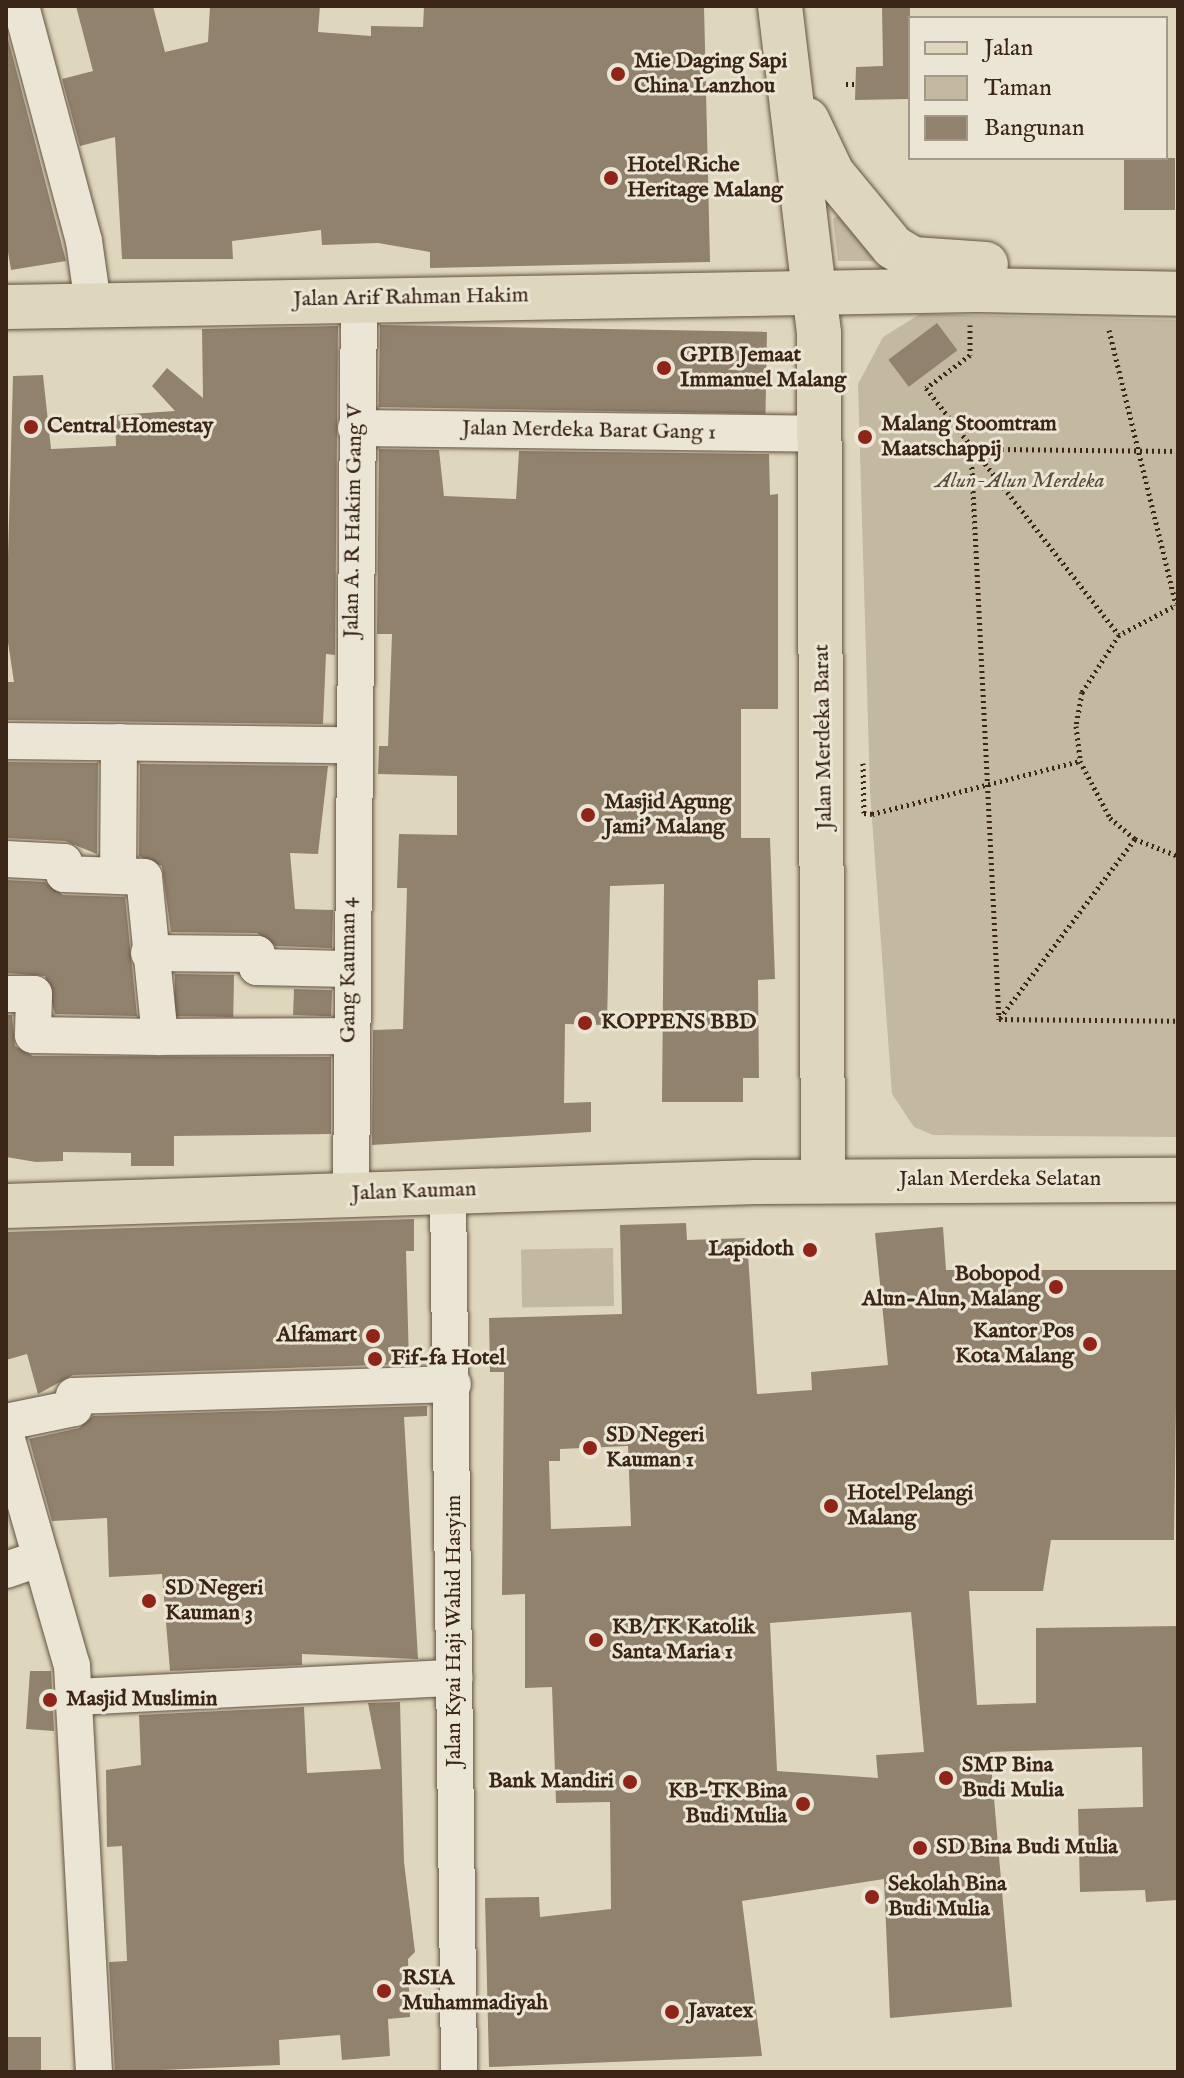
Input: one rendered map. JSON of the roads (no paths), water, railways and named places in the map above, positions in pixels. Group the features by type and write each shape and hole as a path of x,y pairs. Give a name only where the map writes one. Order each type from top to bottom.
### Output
{"main road":[{"path":"780,6 787,60 812,136 876,230 913,259 974,289 1178,294"},
{"name":"Jalan Merdeka Barat","path":"787,60 816,293 821,434 823,1181"},
{"path":"974,289 1178,265"},
{"name":"Jalan Arif Rahman Hakim","path":"6,307 359,298 974,289"},
{"name":"Jalan Merdeka Selatan","path":"823,1181 1178,1180"},
{"name":"Jalan Kauman","path":"6,1206 823,1181"}],"street":[{"path":"21,6 84,241 93,304"},
{"name":"Jalan A. R Hakim Gang V","path":"349,745 359,298"},
{"name":"Jalan Merdeka Barat Gang 1","path":"356,428 821,434"},
{"path":"6,741 349,745"},
{"path":"118,876 119,742"},
{"name":"Gang Kauman 4","path":"349,745 351,1194"},
{"path":"6,859 64,862 64,874 144,877 149,953 160,1037"},
{"path":"149,953 257,954 257,967 349,969"},
{"path":"6,994 34,994 33,1035 349,1036"},
{"name":"Jalan Kyai Haji Wahid Hasyim","path":"448,1191 453,1384 459,2072"},
{"path":"6,1422 74,1408 74,1396 453,1384"},
{"path":"6,1436 41,1558 74,1697 94,2072"},
{"path":"6,1570 41,1558"},
{"path":"74,1697 455,1678"}],"place":[{"name":"Mie Daging Sapi China Lanzhou","path":"618,74"},
{"name":"Hotel Riche Heritage Malang","path":"611,178"},
{"name":"GPIB Jemaat Immanuel Malang","path":"664,368"},
{"name":"Central Homestay","path":"31,427"},
{"name":"Malang Stoomtram Maatschappij","path":"865,437"},
{"name":"Masjid Agung Jami' Malang","path":"588,815"},
{"name":"KOPPENS BBD","path":"585,1023"},
{"name":"Lapidoth","path":"810,1250"},
{"name":"Bobopod Alun-Alun, Malang","path":"1056,1287"},
{"name":"Alfamart","path":"373,1336"},
{"name":"Kantor Pos Kota Malang","path":"1090,1344"},
{"name":"Fif-fa Hotel","path":"375,1359"},
{"name":"SD Negeri Kauman 1","path":"590,1448"},
{"name":"Hotel Pelangi Malang","path":"831,1506"},
{"name":"SD Negeri Kauman 3","path":"149,1601"},
{"name":"KB/TK Katolik Santa Maria 1","path":"596,1640"},
{"name":"Masjid Muslimin","path":"50,1700"},
{"name":"SMP Bina Budi Mulia","path":"946,1778"},
{"name":"Bank Mandiri","path":"630,1782"},
{"name":"KB-TK Bina Budi Mulia","path":"803,1804"},
{"name":"SD Bina Budi Mulia","path":"920,1848"},
{"name":"Sekolah Bina Budi Mulia","path":"872,1897"},
{"name":"RSIA Muhammadiyah","path":"384,1991"},
{"name":"Javatex","path":"672,2012"}],"park label":[{"name":"Alun-Alun Merdeka","path":"1020,482"}]}
